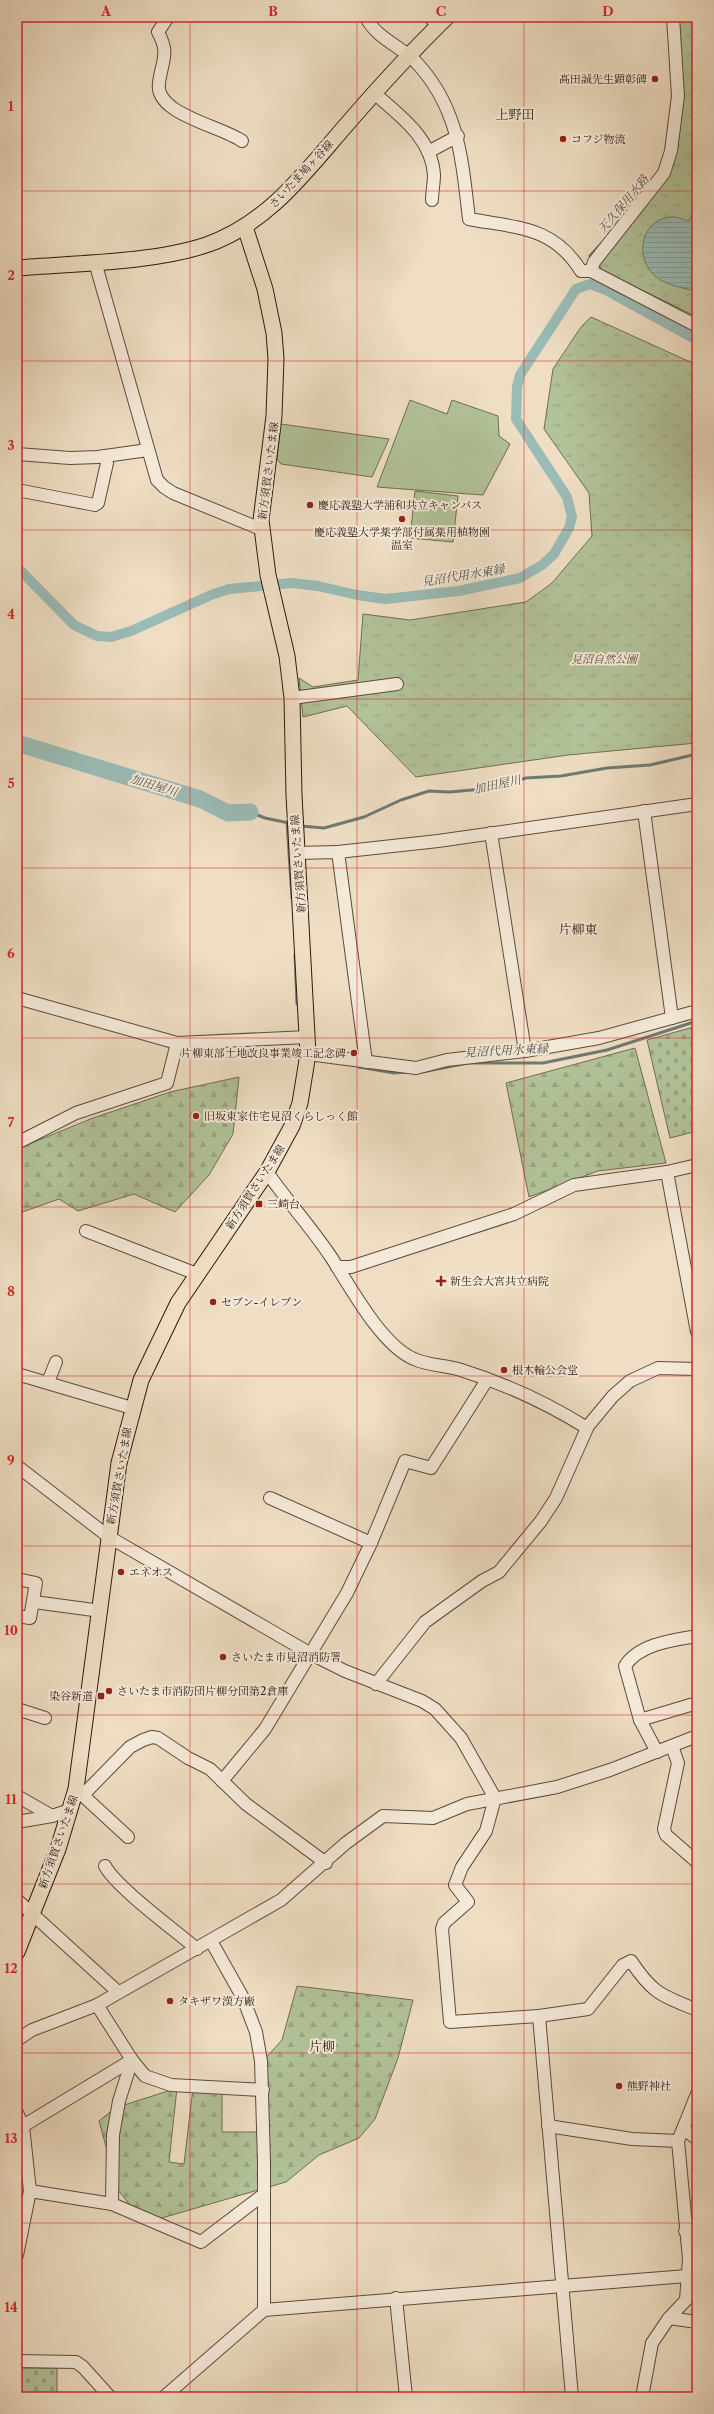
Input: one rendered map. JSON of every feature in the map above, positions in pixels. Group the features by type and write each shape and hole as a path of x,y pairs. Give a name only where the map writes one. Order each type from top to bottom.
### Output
{"main road":[{"name":"さいたま鳩ヶ谷線","path":"17,268 153,257 186,251 219,240 245,227 281,199 438,20"},
{"name":"新方須賀さいたま線","path":"17,1952 70,1810 79,1792 119,1464 132,1408 152,1352 178,1303 267,1172 292,1126 300,1103 308,1054 297,853 292,698 286,656 268,575 261,529 263,494 275,409 276,359 269,303 245,227"}],"street":[{"path":"168,17 158,32 165,46 166,55 159,85 162,100 173,108 242,141"},
{"path":"366,17 371,28 408,54 420,66 443,100 453,120 458,136 469,219 536,232 552,239 572,256 581,271 591,271 697,326"},
{"path":"591,271 594,262 664,173 671,151 678,96 673,17"},
{"path":"374,93 412,127 428,152 434,175 432,200"},
{"path":"428,152 458,136"},
{"path":"95,262 157,480 164,487 261,529"},
{"path":"17,454 70,458 104,456 148,450"},
{"path":"17,490 95,505 98,503 107,463 104,456"},
{"path":"292,698 397,684"},
{"path":"297,853 338,852 438,842 491,833 697,804"},
{"path":"644,811 672,1018"},
{"path":"491,833 525,1051"},
{"path":"338,852 366,1062"},
{"path":"17,998 177,1042 308,1037"},
{"path":"308,1054 416,1068 447,1060 525,1051 599,1038 697,1011"},
{"path":"17,1143 76,1113 167,1084 177,1042"},
{"path":"337,1267 351,1267 507,1217 574,1185 667,1172 697,1165"},
{"path":"267,1172 337,1267 370,1316 395,1346 405,1354 424,1363 460,1369 540,1401 587,1428"},
{"path":"667,1172 697,1332"},
{"path":"86,1231 197,1274"},
{"path":"48,1382 56,1362"},
{"path":"376,1684 425,1622 482,1581 499,1572 541,1521 556,1498 587,1428 613,1396 630,1381 642,1374 658,1368 669,1367 697,1369"},
{"path":"17,1374 132,1408"},
{"path":"222,1780 265,1729 347,1593 371,1543 404,1461 431,1468 488,1380"},
{"path":"17,1466 109,1537 311,1654 376,1684 422,1701 442,1716 461,1738 495,1798 486,1831 462,1867 455,1885 468,1902 444,1924 442,1929 450,2022 539,2016 588,2010 624,1965 631,1961 645,1981 658,1993 697,2010"},
{"path":"270,1498 371,1543"},
{"path":"17,1579 36,1583 34,1602 30,1618 17,1616"},
{"path":"34,1602 101,1611"},
{"path":"656,1752 640,1720 625,1666 631,1656 668,1642 697,1636"},
{"path":"640,1720 697,1703"},
{"path":"17,1709 45,1718"},
{"path":"17,2040 32,2030 97,2005 281,1900 326,1863 346,1843 383,1816 433,1818 467,1804 557,1787 697,1736"},
{"path":"128,1837 79,1792 130,1747 152,1737 158,1738 188,1758 203,1765 222,1780 246,1804 326,1863"},
{"path":"672,1746 678,1763 666,1810 664,1829 666,1835 697,1862"},
{"path":"17,1796 52,1816"},
{"path":"17,1822 52,1816 70,1810"},
{"path":"105,1866 109,1873 128,1891 197,1949"},
{"path":"17,1900 118,1992"},
{"path":"211,1941 243,1998 256,2032 262,2090 264,2310"},
{"path":"97,2005 132,2060 145,2076 172,2085 262,2090"},
{"path":"539,2016 572,2397"},
{"path":"23,2126 132,2060"},
{"path":"112,2204 112,2135 119,2101 132,2060"},
{"path":"642,2397 652,2343 669,2318 686,2300 692,2277 685,2232 678,2141 697,2094"},
{"path":"17,2113 23,2126 30,2191 20,2226 17,2255"},
{"path":"548,2126 632,2139 678,2141"},
{"path":"684,2129 697,2139"},
{"path":"30,2191 112,2204 201,2242 263,2195"},
{"path":"685,2232 690,2232 697,2223"},
{"path":"164,2397 264,2310 396,2298 692,2277"},
{"path":"396,2298 406,2397"},
{"path":"669,2318 697,2322"},
{"path":"17,2361 76,2362 83,2367 110,2397"}],"green space":[{"path":"676,17 697,17 697,317 601,270 599,262 652,197 683,103"},
{"name":"見沼自然公園","path":"591,317 697,365 697,743 568,755 416,777 347,706 303,717 299,678 313,687 358,680 363,614 410,620 526,602 552,583 592,536 589,493 544,429 553,369 581,327"},
{"path":"410,400 447,414 452,400 498,416 499,436 510,444 483,495 377,487"},
{"path":"281,424 389,439 372,477 281,464 277,459"},
{"path":"415,491 458,496 453,542 410,538"},
{"path":"697,1026 697,1131 670,1138 647,1040"},
{"path":"635,1048 666,1163 598,1171 529,1197 506,1083"},
{"path":"239,1077 233,1134 209,1175 175,1212 134,1194 78,1211 59,1199 17,1214 17,1149 93,1118 170,1092"},
{"path":"297,1986 413,2000 398,2058 375,2119 359,2138 319,2155 286,2182 148,2222 134,2210 118,2190 99,2121 115,2108 177,2088 169,2162 184,2164 193,2088 222,2090 222,2132 265,2132 262,2062 282,2040"},
{"path":"17,2368 57,2368 57,2397 22,2397 21,2384 17,2384"}],"water":[{"path":"696,208 697,292 659,279 651,272 645,263 643,253 643,243 646,233 652,226 660,220 671,217 689,221"}],"waterway":[{"name":"天久保用水路","path":"590,256 601,244"},
{"name":"見沼代用水東縁","path":"17,567 74,625 97,636 111,637 131,631 211,595 229,589 292,583 318,586 357,595 385,599 459,591 520,578 542,565 554,554 569,528 572,517 567,497 516,419 517,387 520,375 576,289 590,284 606,290 697,340"},
{"name":"加田屋川","path":"17,743 200,799 228,813 250,812"},
{"name":"加田屋川","path":"301,826 324,828 364,817 401,800 429,791 449,792 484,789 526,778 561,776 607,768 650,765 697,754"},
{"name":"加田屋川","path":"250,812 265,818 289,823"},
{"name":"見沼代用水東縁","path":"287,822 292,898"},
{"name":"見沼代用水東縁","path":"295,955 297,1004"},
{"name":"見沼代用水東縁","path":"422,1072 468,1063 543,1063 607,1050 697,1021"},
{"name":"見沼代用水東縁","path":"359,1067 394,1073 409,1072"}],"place":[{"name":"髙田誠先生顕彰碑","path":"655,79"},
{"name":"コフジ物流","path":"563,139"},
{"name":"慶応義塾大学浦和共立キャンパス","path":"310,505"},
{"name":"慶応義塾大学薬学部付属薬用植物園 温室","path":"402,519"},
{"name":"片柳東部土地改良事業竣工記念碑","path":"354,1053"},
{"name":"旧坂東家住宅見沼くらしっく館","path":"196,1116"},
{"name":"三崎台","path":"259,1204"},
{"name":"新生会大宮共立病院","path":"441,1281"},
{"name":"セブン-イレブン","path":"213,1302"},
{"name":"根木輪公会堂","path":"504,1370"},
{"name":"エネオス","path":"121,1572"},
{"name":"さいたま市見沼消防署","path":"223,1657"},
{"name":"さいたま市消防団片柳分団第2倉庫","path":"109,1691"},
{"name":"染谷新道","path":"101,1696"},
{"name":"タキザワ漢方廠","path":"170,2001"},
{"name":"熊野神社","path":"619,2086"}],"district":[{"name":"上野田","path":"515,114"},
{"name":"片柳東","path":"578,929"},
{"name":"片柳","path":"322,2046"}]}
